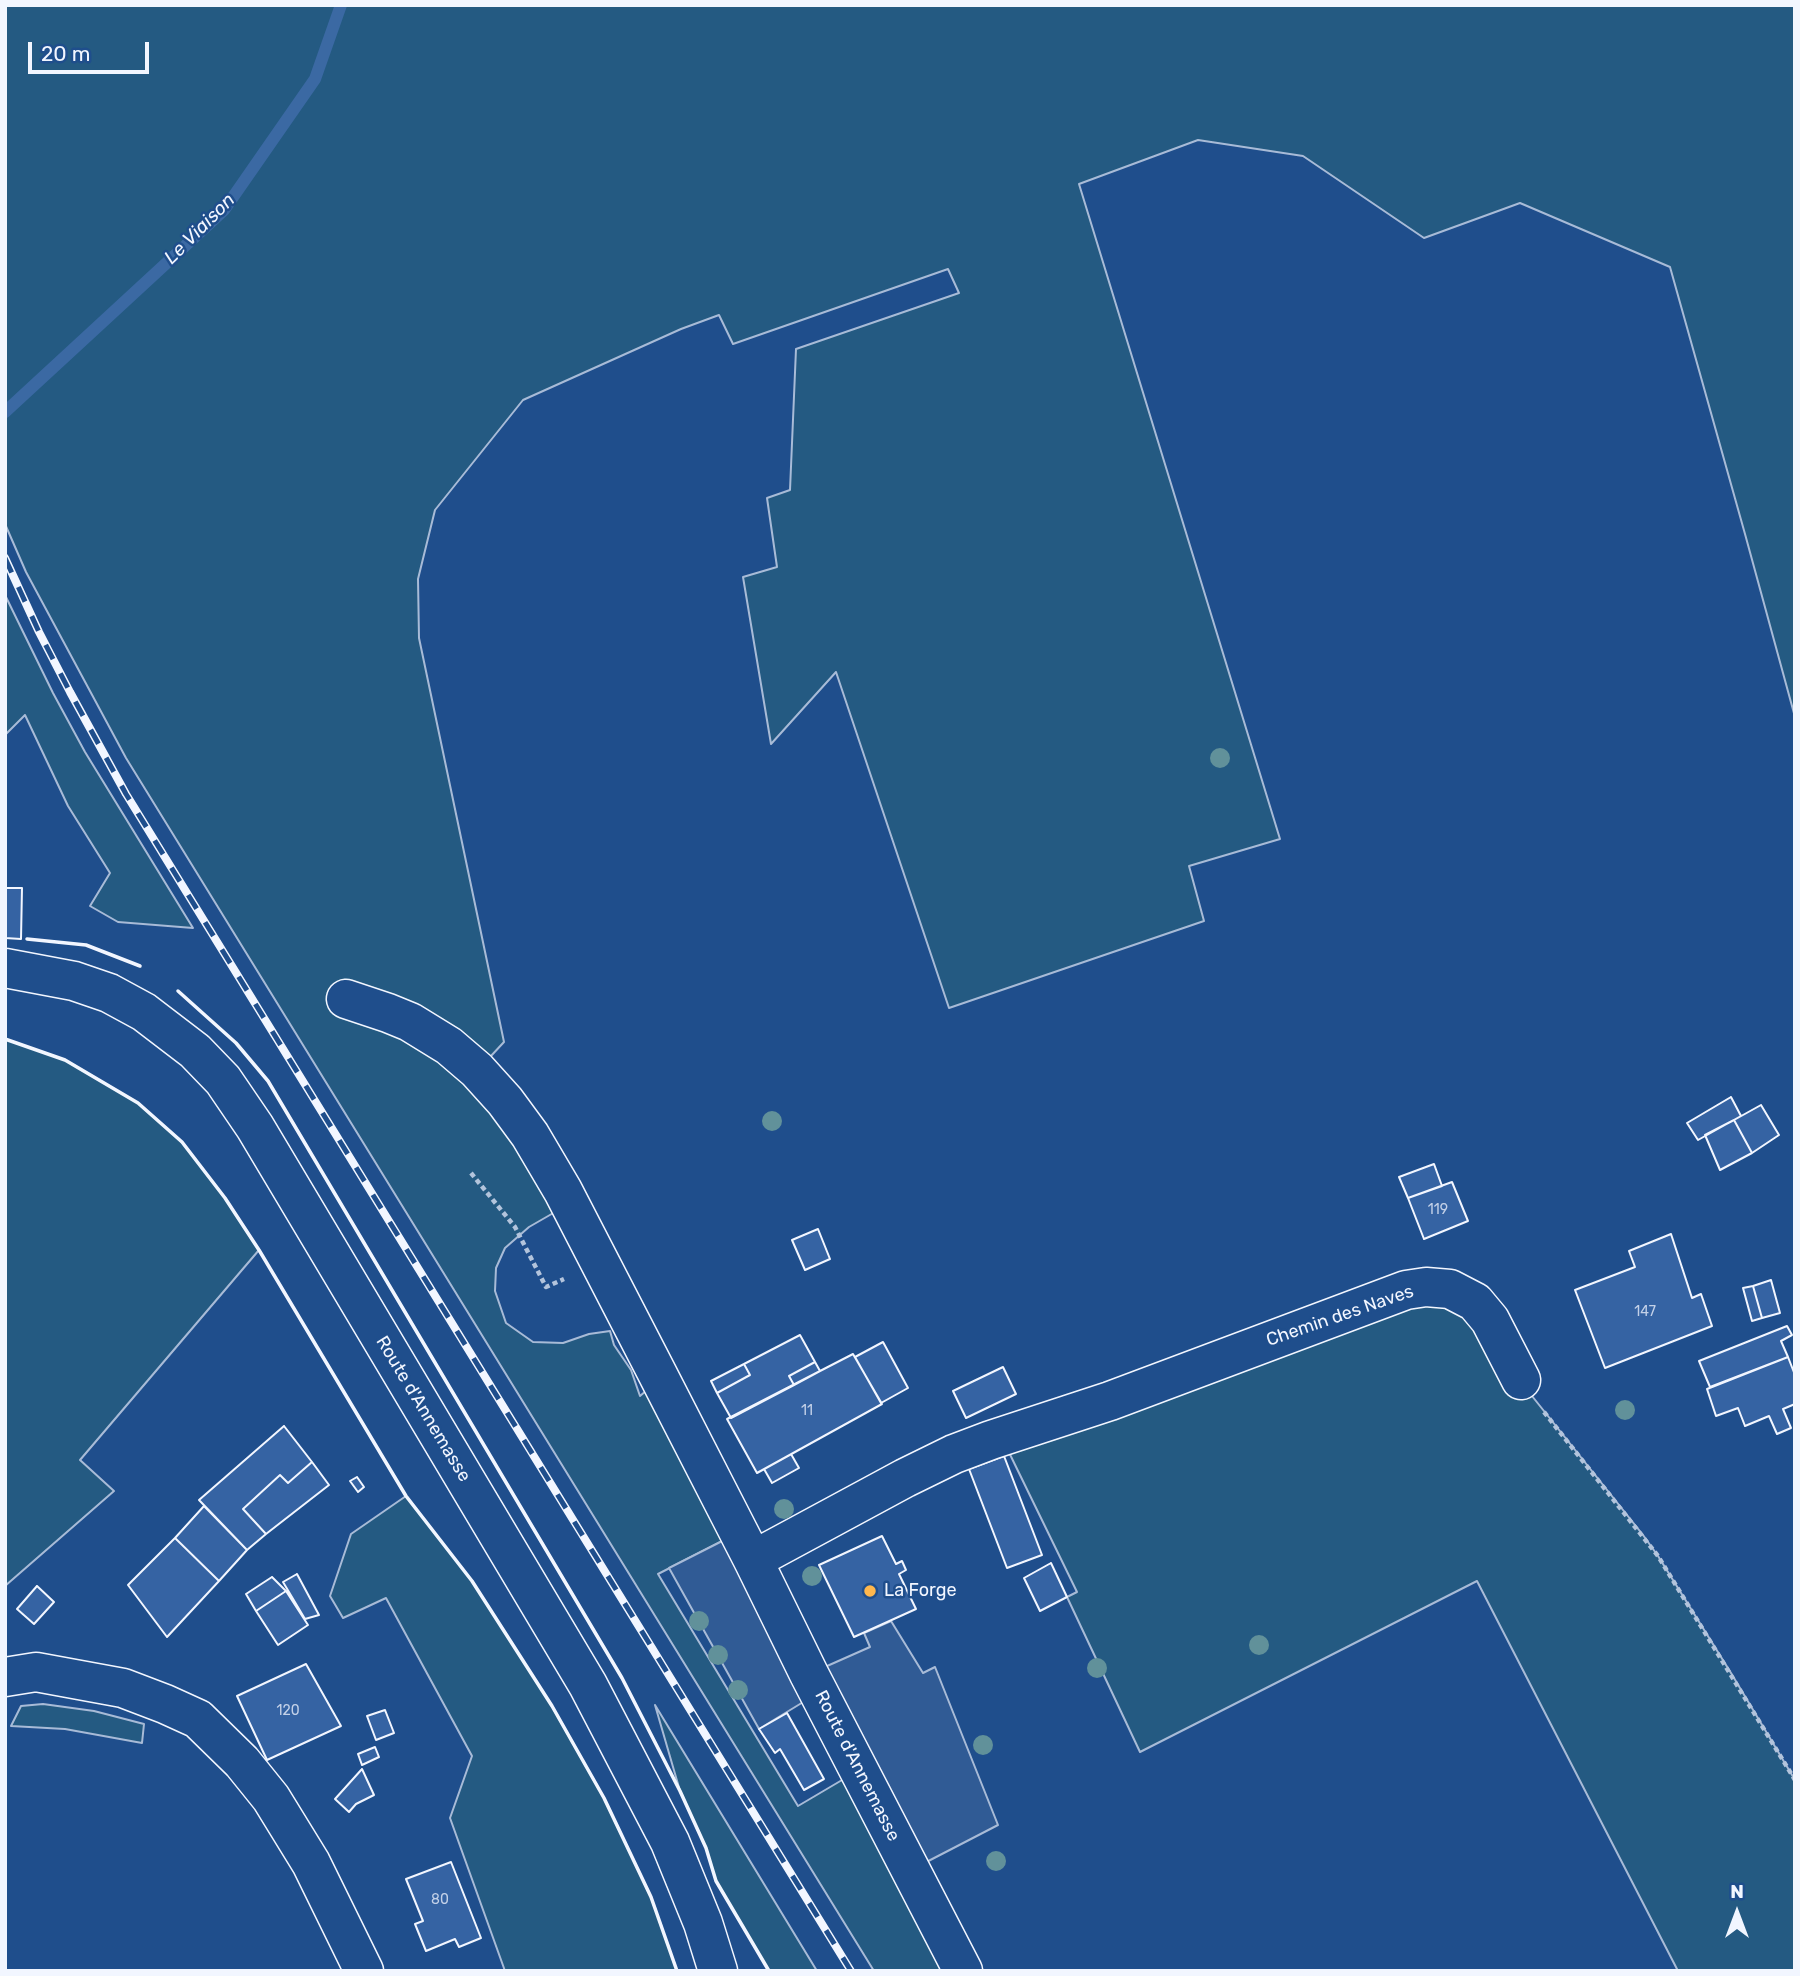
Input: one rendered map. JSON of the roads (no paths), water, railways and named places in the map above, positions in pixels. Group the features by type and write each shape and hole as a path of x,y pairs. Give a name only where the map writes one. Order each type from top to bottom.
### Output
{"street":[{"name":"Route d'Annemasse","path":"5,968 74,981 109,993 144,1012 195,1051 223,1080 262,1139 588,1685 670,1842 703,1923 718,1971"},
{"name":"Route d'Annemasse","path":"346,999 410,1022 449,1046 505,1101 530,1135 600,1262 963,1971"},
{"name":"Chemin des Naves","path":"753,1560 954,1454 1110,1401 1406,1290 1426,1287 1450,1289 1475,1302 1490,1320 1521,1380"},
{"path":"5,1677 36,1672 123,1688 198,1719 242,1762 271,1798 311,1863 364,1971"}],"waterway":[{"name":"Le Viaison","path":"5,412 224,210 315,79 341,5"}],"railway":[{"path":"5,558 39,632 126,794 851,1971"}],"place":[{"name":"La Forge","path":"870,1591"}]}
